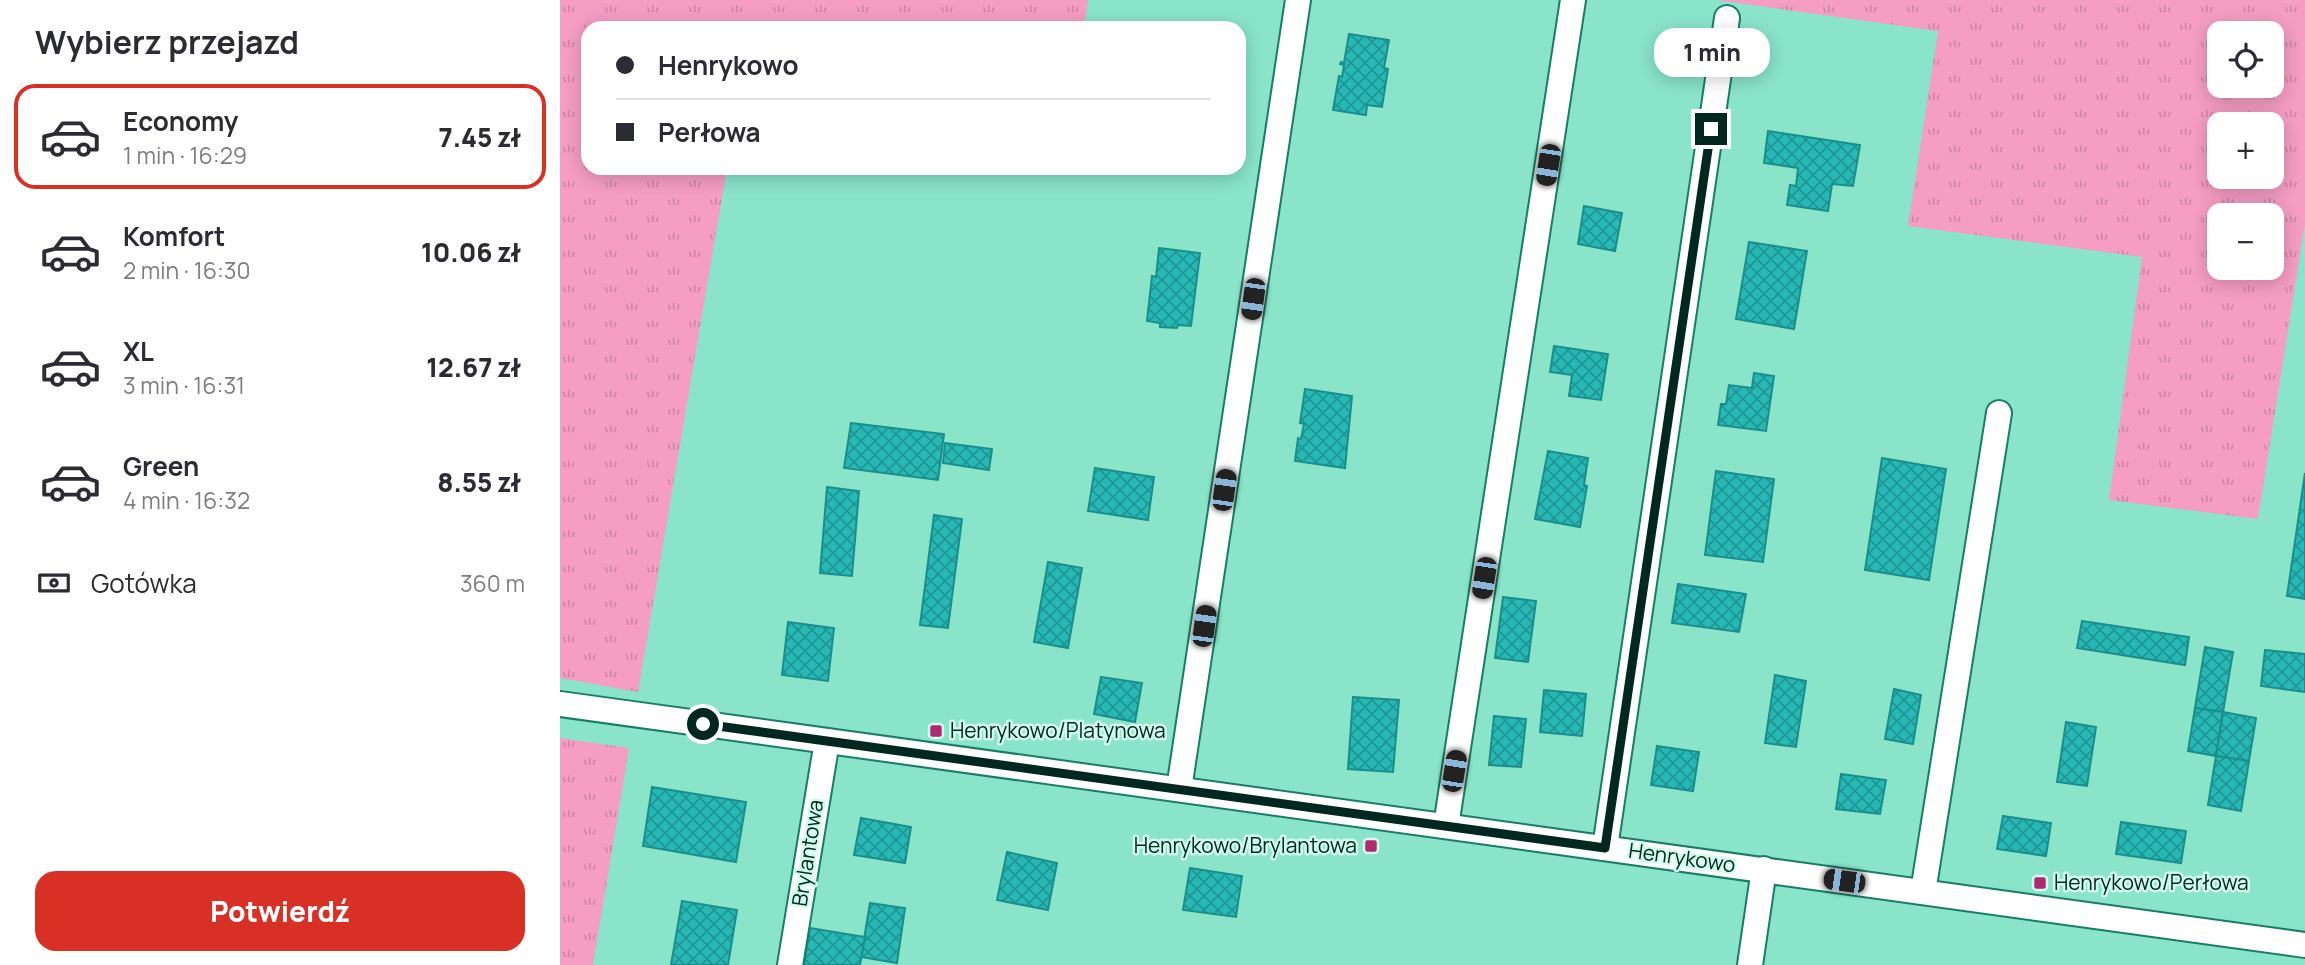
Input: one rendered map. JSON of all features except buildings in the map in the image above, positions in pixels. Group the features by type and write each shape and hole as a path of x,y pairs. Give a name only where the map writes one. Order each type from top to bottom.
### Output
{"street":[{"path":"1179,789 1298,0"},
{"path":"1446,826 1573,0"},
{"path":"1605,848 1727,18"},
{"path":"1923,892 1999,413"},
{"name":"Henrykowo","path":"560,704 2305,945"},
{"name":"Brylantowa","path":"790,965 827,741"},
{"path":"1750,965 1764,869"}],"green space":[{"path":"560,0 1088,0 1085,21 581,21 581,175 726,175 638,692 560,678"},
{"path":"1716,0 2305,0 2305,223 2258,519 2109,500 2142,257 1908,226 1938,31"},
{"path":"560,738 629,748 593,965 560,965"}],"place":[{"name":"Henrykowo/Platynowa","path":"936,731"},
{"name":"Henrykowo/Brylantowa","path":"1371,846"},
{"name":"Henrykowo/Perłowa","path":"2040,883"}],"route":[{"path":"703,724 1605,848 1711,129"}]}
